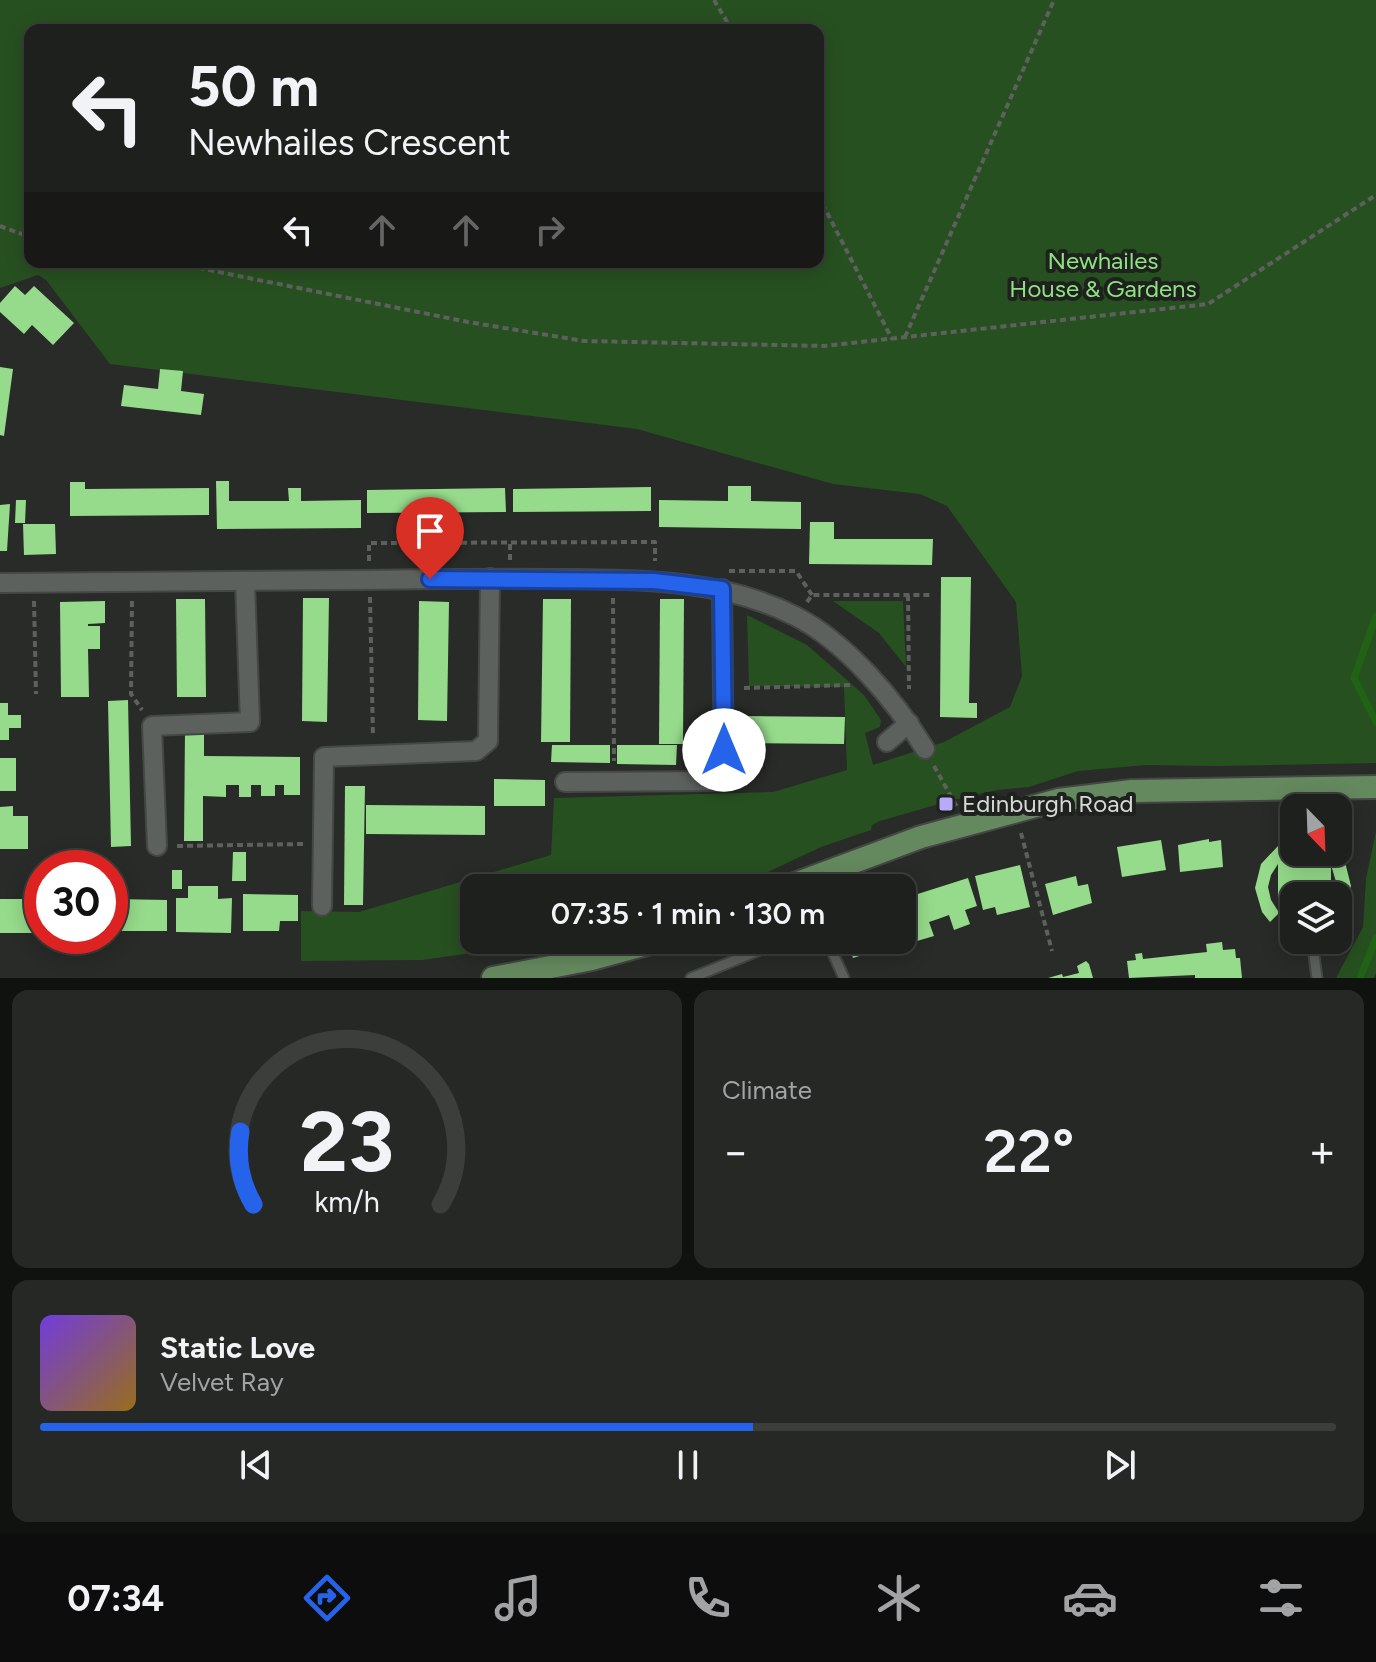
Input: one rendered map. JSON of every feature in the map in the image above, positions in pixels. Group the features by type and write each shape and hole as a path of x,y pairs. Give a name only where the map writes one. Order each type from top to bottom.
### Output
{"main road":[{"path":"827,874 965,823 1058,800 1132,791 1376,787"},
{"path":"493,978 610,954"}],"street":[{"path":"322,906 324,757 476,751 488,741 490,578"},
{"path":"0,583 490,578 654,581 722,589 796,616 845,652 877,684 909,723 925,749"},
{"path":"157,846 152,726 250,722 245,582"},
{"path":"565,782 724,781 722,589"},
{"path":"887,742 909,723"}],"lane":[{"path":"691,978 750,954"},
{"path":"833,954 844,978"},
{"path":"1314,954 1317,978"}],"path":[{"path":"714,0 728,24"},
{"path":"905,337 1054,0"},
{"path":"199,268 468,322 584,341 824,346 1208,304 1376,195"},
{"path":"824,207 892,339"},
{"path":"0,226 24,235"},
{"path":"369,543 655,542"},
{"path":"722,589 729,570 796,571 812,595"},
{"path":"370,580 373,755"},
{"path":"613,580 614,782"},
{"path":"34,583 36,694"},
{"path":"132,583 131,694 152,726"},
{"path":"812,595 932,595"},
{"path":"796,616 812,595"},
{"path":"908,595 909,723"},
{"path":"723,689 877,684"},
{"path":"925,749 965,823"},
{"path":"1015,811 1052,951"},
{"path":"157,846 323,844"}],"green space":[{"name":"Newhailes House & Gardens","path":"0,0 1376,0 1376,763 1146,765 1078,771 1029,787 997,790 953,800 880,821 872,825 871,830 821,847 764,874 487,874 551,855 554,798 773,792 847,770 844,687 749,686 747,615 807,645 864,695 881,720 880,727 865,733 873,765 944,742 1010,707 1022,676 1016,602 947,506 920,494 833,484 637,429 110,364 46,280 38,275 0,288"},
{"path":"833,601 903,601 906,667 879,633"},
{"path":"1376,831 1376,973 1374,978 1336,978 1349,954 1352,954 1363,927 1366,879"},
{"name":"Newhailes House & Gardens","path":"460,882 460,954 465,954 422,960 301,961 301,911 359,912"}],"building":[{"path":"15,286 25,295 34,286 74,323 53,345 32,325 24,334 0,312 0,303"},
{"path":"0,367 13,369 4,436 0,435"},
{"path":"160,369 183,371 181,391 204,394 201,415 121,406 124,385 158,389"},
{"path":"216,481 229,481 229,501 289,501 288,488 301,488 301,501 361,500 361,528 217,529"},
{"path":"70,482 85,482 85,489 209,488 209,515 70,516"},
{"path":"728,486 751,486 751,501 801,502 801,529 659,527 659,500 728,501"},
{"path":"651,487 651,511 513,512 513,489"},
{"path":"505,488 506,512 367,513 367,490"},
{"path":"16,500 26,500 25,523 15,523"},
{"path":"10,504 7,551 0,551 0,505"},
{"path":"810,522 834,522 834,539 933,539 932,565 809,564"},
{"path":"23,524 55,524 56,554 24,555"},
{"path":"941,577 971,577 969,703 977,703 977,718 940,717"},
{"path":"303,598 329,598 327,722 302,721"},
{"path":"176,599 205,599 206,697 177,697"},
{"path":"543,599 571,599 570,742 541,742"},
{"path":"660,599 684,599 683,744 659,744"},
{"path":"105,601 105,623 88,624 100,626 100,649 88,649 89,697 61,697 60,602"},
{"path":"419,601 449,602 447,721 418,720"},
{"path":"128,700 131,846 111,847 108,701"},
{"path":"0,703 8,703 8,715 21,715 21,728 9,728 9,740 0,740"},
{"path":"747,716 845,717 844,744 747,743"},
{"path":"185,731 204,731 204,756 300,757 300,795 284,795 284,785 275,785 275,796 261,796 261,785 251,785 251,797 239,797 239,785 226,785 226,797 203,796 203,841 184,841"},
{"path":"552,745 610,745 610,763 551,762"},
{"path":"617,745 677,745 676,765 617,764"},
{"path":"0,758 16,758 16,791 0,791"},
{"path":"494,779 545,780 545,806 494,806"},
{"path":"345,786 365,786 363,905 344,905"},
{"path":"366,805 485,806 485,835 366,834"},
{"path":"13,806 13,816 28,816 28,849 0,849 0,807"},
{"path":"1209,839 1209,842 1221,840 1223,867 1180,872 1178,845"},
{"path":"1161,840 1166,870 1122,877 1117,847"},
{"path":"1280,845 1280,866 1331,866 1331,882 1280,882 1280,913 1270,922 1262,912 1255,888 1261,864","holes":["1278,864 1278,911 1268,887"]},
{"path":"233,852 246,852 246,881 232,881"},
{"path":"1020,865 1030,907 997,915 995,907 983,910 975,876"},
{"path":"1331,866 1346,866 1350,882 1336,882"},
{"path":"172,870 182,870 182,889 172,889"},
{"path":"1076,876 1078,886 1088,884 1092,903 1053,915 1045,884"},
{"path":"968,878 977,906 965,910 970,924 954,930 949,915 929,922 934,936 917,941 916,895"},
{"path":"188,886 218,886 218,899 232,898 231,933 176,932 176,898 188,898"},
{"path":"243,894 298,895 298,921 280,921 279,931 243,931"},
{"path":"0,899 24,899 24,933 0,933"},
{"path":"128,899 167,900 167,931 128,931"},
{"path":"1222,942 1223,950 1235,949 1236,958 1240,958 1242,978 1195,978 1195,975 1129,978 1127,961 1136,960 1135,954 1142,953 1143,959 1207,952 1206,944"},
{"path":"1086,961 1093,978 1048,978 1079,973 1077,966"}],"waterway":[{"path":"1376,616 1354,678 1376,722"},
{"path":"1360,978 1376,938"}],"place":[{"name":"Edinburgh Road","path":"946,804"}],"route":[{"path":"430,579 654,581 722,589 724,750"}]}
